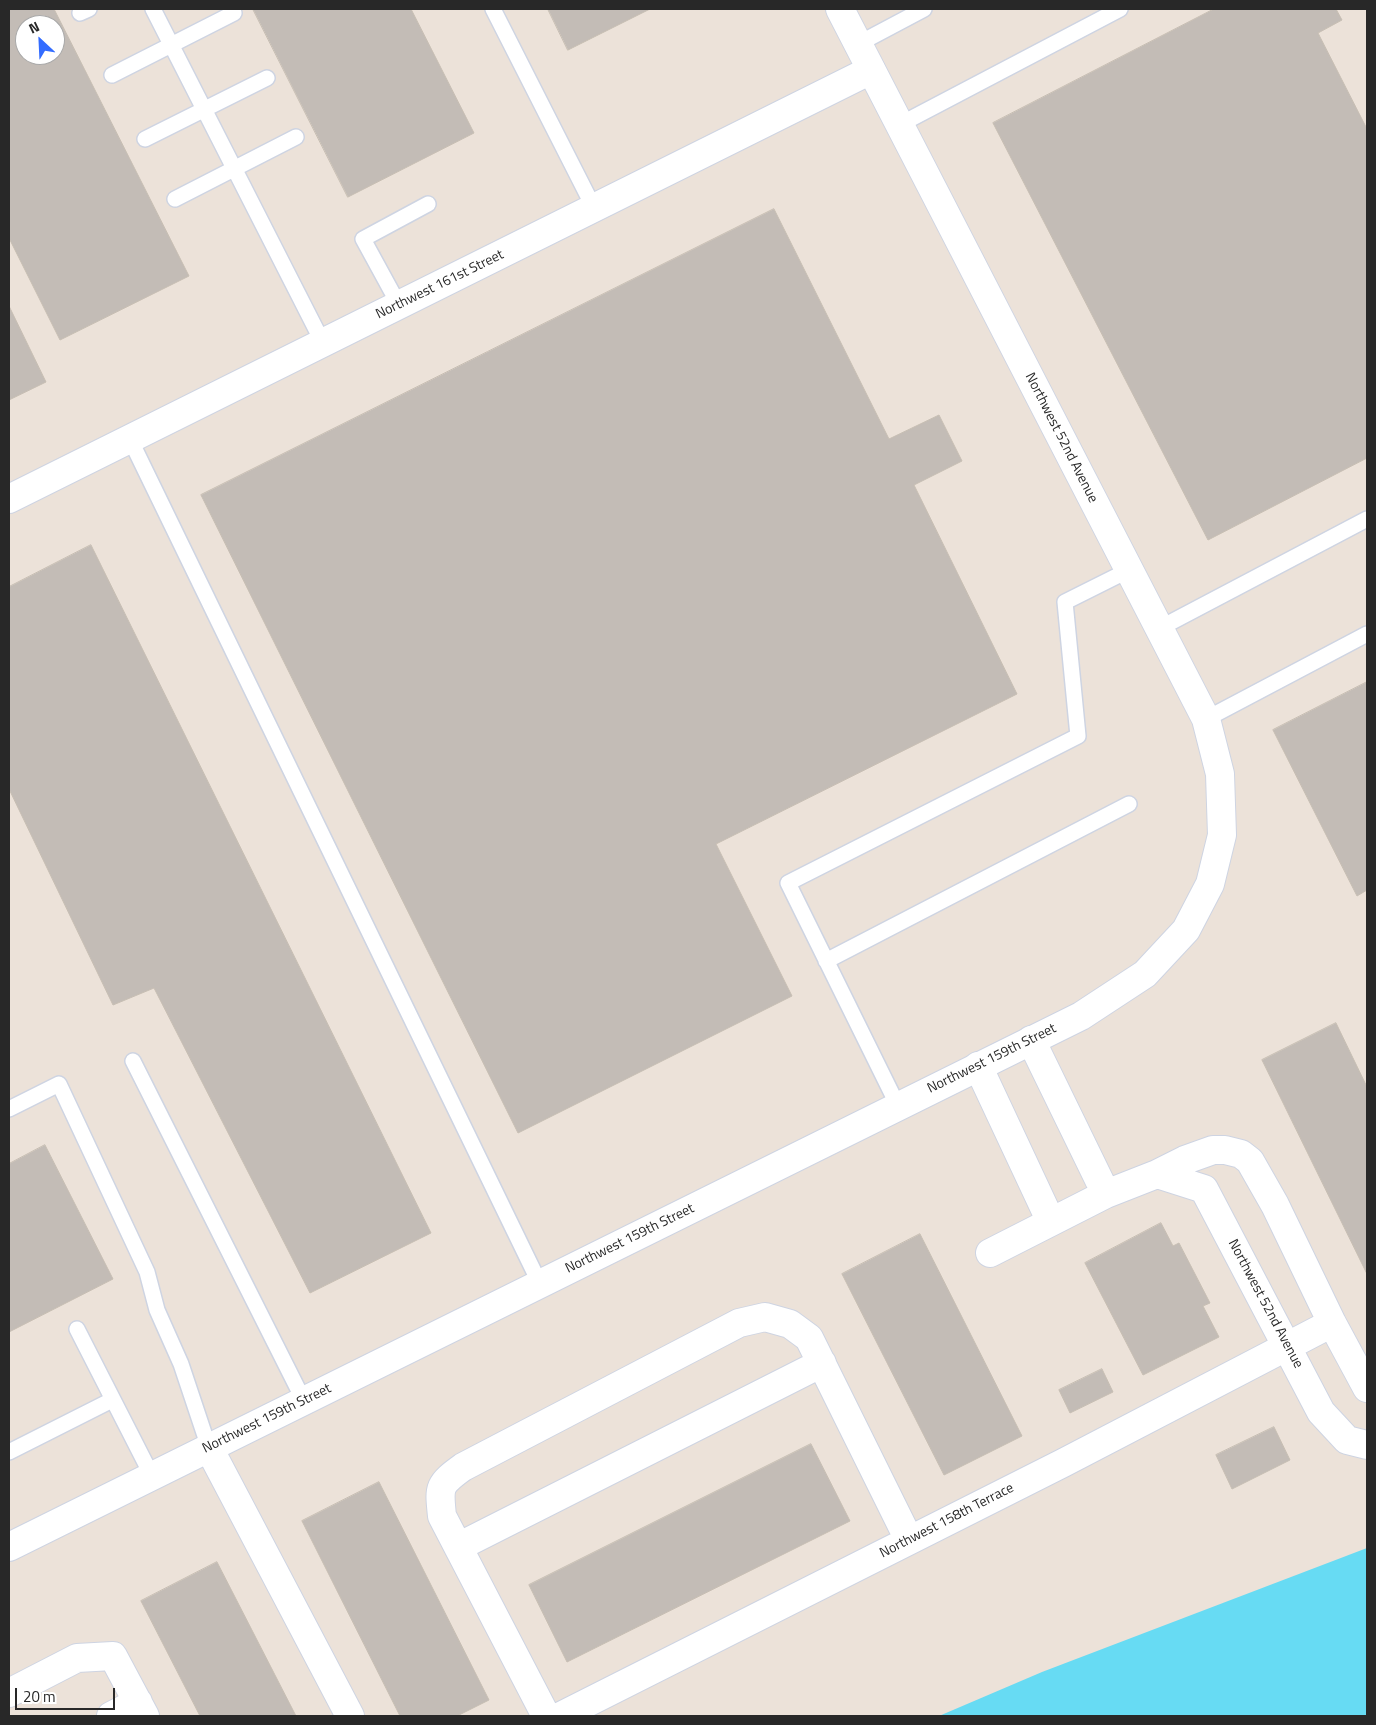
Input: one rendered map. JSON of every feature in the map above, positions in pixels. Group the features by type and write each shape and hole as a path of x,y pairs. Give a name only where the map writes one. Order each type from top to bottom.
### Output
{"street":[{"name":"Northwest 52nd Avenue","path":"840,9 1206,719 1220,774 1222,835 1210,884"},
{"name":"Northwest 161st Street","path":"9,499 871,70"},
{"name":"Northwest 159th Street","path":"9,1547 1081,1016 1146,974 1186,930 1210,884"},
{"path":"1031,1040 1106,1194"},
{"path":"978,1066 1051,1222"},
{"path":"990,1253 1106,1194 1157,1174 1185,1160 1213,1150 1225,1150 1241,1154 1250,1161 1275,1205 1332,1323 1367,1388"},
{"name":"Northwest 52nd Avenue","path":"1157,1174 1204,1188 1322,1412 1347,1440 1367,1445"},
{"path":"546,1716 442,1516 439,1492 446,1479 462,1467 739,1323 765,1317 790,1324 809,1338 909,1540"},
{"name":"Northwest 158th Terrace","path":"561,1716 1064,1463 1332,1323"},
{"path":"458,1547 822,1363"},
{"path":"209,1448 350,1716"},
{"path":"9,1693 77,1658 113,1656 142,1709 111,1716"}],"lane":[{"path":"154,9 323,343"},
{"path":"493,9 594,208"},
{"path":"858,44 924,9"},
{"path":"899,125 1120,9"},
{"path":"112,75 234,13"},
{"path":"145,139 266,78"},
{"path":"175,199 296,137"},
{"path":"399,305 363,239 428,204"},
{"path":"130,439 540,1284"},
{"path":"1160,628 1367,519"},
{"path":"898,1106 788,883 1078,736 1065,602 1129,570"},
{"path":"1206,719 1367,634"},
{"path":"826,961 1129,804"},
{"path":"133,1061 304,1401"},
{"path":"9,1109 59,1084 147,1272 157,1310 182,1364 209,1448"},
{"path":"77,1329 152,1476"},
{"path":"9,1452 112,1400"}],"water":[{"path":"1367,1548 1367,1716 939,1716 1042,1672"}],"building":[{"path":"9,9 54,9 57,15 15,15 15,65 65,65 65,31 189,276 60,340 9,238"},
{"path":"253,9 411,9 474,133 348,197"},
{"path":"548,9 650,9 568,50"},
{"path":"1214,9 1336,9 1342,20 1318,33 1367,129 1367,458 1208,540 993,123"},
{"path":"774,209 889,439 939,415 962,461 914,485 1017,694 716,844 792,996 518,1133 201,495"},
{"path":"9,306 46,382 9,400"},
{"path":"91,545 431,1233 310,1293 154,988 113,1005 9,789 9,587"},
{"path":"1367,682 1367,890 1357,896 1273,730"},
{"path":"1336,1023 1367,1087 1367,1274 1262,1060"},
{"path":"45,1145 113,1279 9,1332 9,1164"},
{"path":"1161,1223 1173,1246 1179,1243 1210,1303 1203,1306 1219,1337 1143,1375 1085,1263"},
{"path":"920,1234 1022,1436 944,1475 842,1274"},
{"path":"1102,1369 1113,1392 1070,1413 1059,1390"},
{"path":"1274,1427 1290,1460 1232,1489 1216,1455"},
{"path":"811,1444 850,1521 567,1662 529,1585"},
{"path":"379,1482 489,1700 457,1716 400,1716 302,1521"},
{"path":"217,1562 296,1716 200,1716 141,1601"}]}
